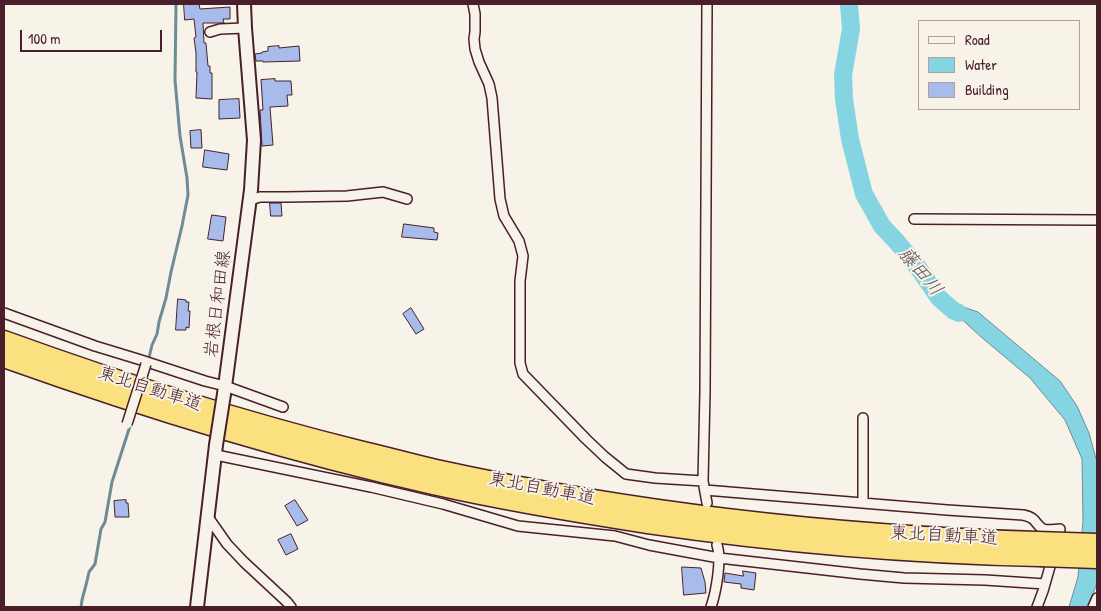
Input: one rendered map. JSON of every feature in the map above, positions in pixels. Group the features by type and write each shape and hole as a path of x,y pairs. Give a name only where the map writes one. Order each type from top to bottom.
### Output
{"highway":[{"name":"東北自動車道","path":"4,340 112,377 265,425 435,469 600,500 744,520 844,530 995,540 1097,559"},
{"name":"東北自動車道","path":"4,358 263,442 434,485 597,516 744,537 841,546 996,556 1038,549 1097,543"}],"main road":[{"name":"岩根日和田線","path":"197,607 250,200 254,140 244,4"}],"street":[{"path":"473,4 475,14 475,49 492,98 500,199 504,216 519,241 523,256 520,281 520,363 523,374 586,439 626,474 863,503 1031,516 1042,529 1060,529 1037,607"},
{"path":"707,4 704,485 707,503"},
{"path":"210,32 220,29 245,28"},
{"path":"250,200 260,197 347,196 383,192 407,199"},
{"path":"914,219 1097,220"},
{"path":"4,313 225,390 283,407"},
{"path":"127,424 146,364"},
{"path":"863,418 863,503"},
{"path":"216,450 442,504 518,526 615,536 649,545 719,558 860,574 904,578 1045,584"},
{"path":"208,517 227,544 291,607"},
{"path":"711,607 716,591 719,558 717,545"},
{"path":"1094,607 1097,598"}],"water":[{"path":"940,299 978,312 1060,381 1077,406 1089,433 1097,462 1097,583 1088,607 1069,607 1078,577 1083,521 1082,459 1065,420 1030,378"}],"building":[{"path":"184,4 199,4 200,9 230,7 230,19 223,19 224,23 203,23 208,66 210,66 210,73 212,73 212,99 196,98 197,72 194,19 185,20"},
{"path":"279,46 279,48 299,46 300,61 256,61 255,54 268,51 268,47"},
{"path":"275,79 275,81 291,81 292,95 287,95 288,106 270,107 273,145 262,146 260,110 263,110 261,80"},
{"path":"239,99 240,118 219,119 219,100"},
{"path":"201,130 202,148 191,148 190,131"},
{"path":"205,150 229,154 227,170 203,167"},
{"path":"270,203 281,203 282,216 271,216"},
{"path":"212,215 226,217 223,241 208,239"},
{"path":"404,224 434,228 434,232 438,233 437,240 402,237"},
{"path":"178,299 189,302 189,328 186,327 186,330 176,330"},
{"path":"411,308 424,329 416,334 403,314"},
{"path":"126,500 129,517 115,517 114,501"},
{"path":"295,500 308,520 297,526 285,506"},
{"path":"291,534 298,549 286,555 278,540"},
{"path":"682,567 701,568 706,593 684,595"},
{"path":"743,571 756,573 754,590 741,588 741,584 724,582 725,573 743,576"}],"waterway":[{"path":"148,362 166,298 188,195 175,80 176,4"},
{"name":"藤田川","path":"849,4 851,29 843,75 844,99 850,139 864,194 882,226 919,269 939,298 959,313"},
{"path":"81,607 89,572 95,564 112,482 130,426"}]}
